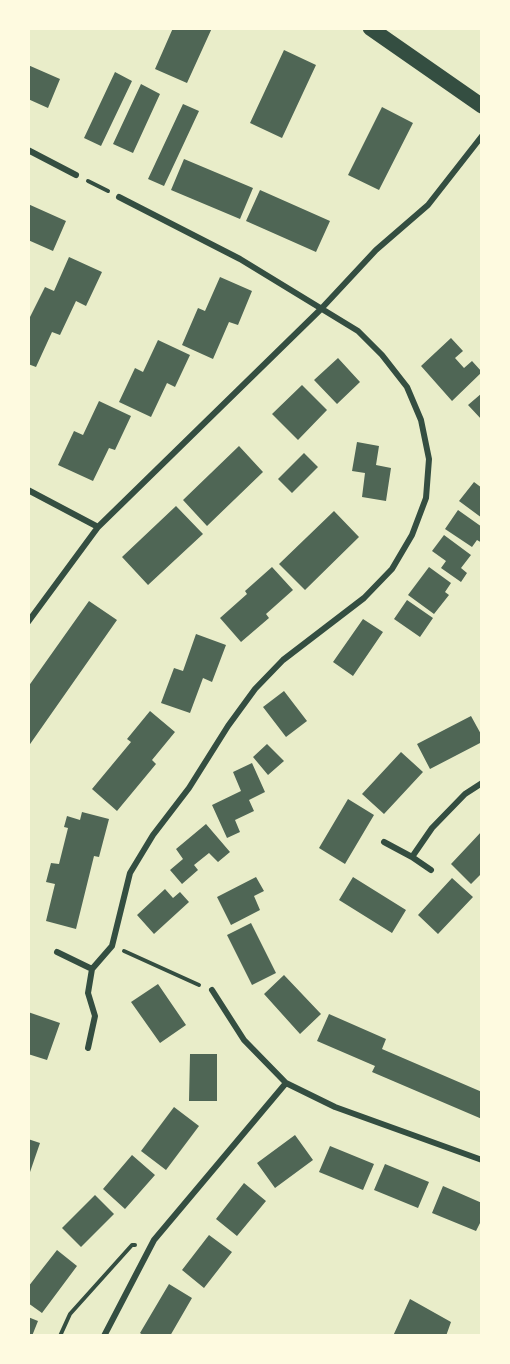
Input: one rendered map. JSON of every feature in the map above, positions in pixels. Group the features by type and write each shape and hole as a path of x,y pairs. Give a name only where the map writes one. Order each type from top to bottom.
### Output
{"main road":[{"path":"370,28 482,106"}],"street":[{"path":"28,622 98,527 321,309 376,250 428,205 482,136"},
{"path":"28,150 76,175"},
{"path":"88,1048 95,1016 88,993 92,969 112,946 130,873 153,835 189,788 228,726 255,689 283,660 364,598 392,569 412,535 426,498 429,459 421,420 407,387 382,355 358,331 240,259 119,197"},
{"path":"28,490 98,527"},
{"path":"412,857 432,828 465,794 482,783"},
{"path":"384,842 431,870"},
{"path":"57,952 92,969"},
{"path":"212,990 244,1040 286,1083 335,1107 482,1160"},
{"path":"104,1335 154,1240 286,1083"}],"path":[{"path":"76,175 119,197"},
{"path":"112,946 212,990"},
{"path":"60,1335 70,1314 132,1245 154,1240"}],"building":[{"path":"173,28 212,28 187,83 155,69"},
{"path":"284,50 316,65 282,138 250,123"},
{"path":"28,65 60,79 48,108 28,99"},
{"path":"115,72 132,81 101,146 84,138"},
{"path":"141,84 160,94 133,153 113,144"},
{"path":"183,104 199,111 164,186 148,179"},
{"path":"382,107 413,123 379,190 348,175"},
{"path":"184,159 253,188 240,219 171,190"},
{"path":"260,190 330,221 316,252 246,221"},
{"path":"28,204 66,221 53,251 28,240"},
{"path":"69,257 102,272 86,306 76,301 60,335 52,332 36,367 28,364 28,321 45,287 54,291"},
{"path":"220,277 252,291 238,325 229,322 213,359 182,345 198,308 205,311"},
{"path":"451,338 463,351 455,358 464,368 472,361 482,372 452,401 421,366"},
{"path":"158,340 190,355 175,387 167,383 151,417 119,402 135,368 143,372"},
{"path":"338,358 360,382 337,404 314,380"},
{"path":"302,385 327,410 298,440 272,414"},
{"path":"482,393 482,420 468,405"},
{"path":"99,401 131,416 115,450 109,448 93,481 58,465 74,431 83,435"},
{"path":"357,442 379,446 376,465 391,468 386,501 362,497 365,473 352,471"},
{"path":"239,446 263,472 207,526 183,500"},
{"path":"304,453 318,467 292,493 278,479"},
{"path":"474,482 482,488 482,518 459,501"},
{"path":"176,506 203,534 148,585 122,557"},
{"path":"458,510 482,527 482,543 477,540 472,547 445,529"},
{"path":"334,511 359,537 305,590 279,564"},
{"path":"444,535 471,555 461,568 467,573 461,582 441,568 446,561 432,551"},
{"path":"272,567 293,590 266,614 269,618 241,642 220,618"},
{"path":"429,567 451,583 445,592 449,595 434,614 408,595"},
{"path":"407,600 433,618 420,637 394,619"},
{"path":"89,601 117,620 28,747 28,687"},
{"path":"363,619 383,632 353,676 333,662"},
{"path":"196,634 226,645 212,682 203,678 190,713 161,703 174,668 183,671"},
{"path":"284,691 307,721 286,737 263,707"},
{"path":"150,711 175,732 152,760 156,764 117,811 92,789 131,742 127,739"},
{"path":"471,716 482,736 482,742 430,769 417,744"},
{"path":"267,744 284,761 268,775 253,757"},
{"path":"401,752 423,772 384,814 362,794"},
{"path":"252,763 265,792 249,800 254,811 235,820 240,832 227,838 212,805 241,791 233,772"},
{"path":"348,799 374,815 345,864 319,848"},
{"path":"82,812 109,819 99,857 94,856 76,929 46,921 55,884 46,882 51,863 59,864 68,828 64,827 67,816 80,820"},
{"path":"206,824 230,852 218,862 209,853 194,865 198,870 182,884 170,870 183,859 176,849"},
{"path":"482,831 482,873 471,884 451,864"},
{"path":"256,877 264,891 254,896 260,910 231,925 217,897"},
{"path":"353,877 406,910 392,933 339,900"},
{"path":"452,878 473,897 438,934 418,915"},
{"path":"165,889 173,898 180,892 189,902 154,934 137,915"},
{"path":"251,923 276,973 252,985 227,935"},
{"path":"284,975 321,1014 300,1034 264,994"},
{"path":"158,984 186,1025 160,1043 131,1002"},
{"path":"28,1012 60,1023 47,1060 28,1054"},
{"path":"329,1014 386,1039 382,1049 482,1092 482,1119 372,1072 375,1066 317,1041"},
{"path":"190,1054 217,1054 217,1101 189,1101"},
{"path":"174,1107 199,1126 166,1170 141,1151"},
{"path":"295,1135 313,1160 275,1188 257,1163"},
{"path":"28,1139 40,1143 29,1175 28,1175"},
{"path":"330,1146 374,1164 363,1190 319,1172"},
{"path":"132,1155 155,1175 125,1209 103,1189"},
{"path":"385,1164 429,1182 418,1208 374,1190"},
{"path":"244,1183 266,1201 237,1236 216,1219"},
{"path":"443,1186 482,1203 482,1219 476,1231 432,1213"},
{"path":"95,1195 114,1214 81,1247 62,1228"},
{"path":"209,1235 232,1252 204,1288 182,1270"},
{"path":"57,1250 77,1266 42,1313 28,1303 28,1287"},
{"path":"169,1284 192,1298 170,1336 144,1336 140,1333"},
{"path":"410,1299 451,1322 446,1336 393,1336"},
{"path":"28,1317 38,1321 32,1336 28,1336"}]}
